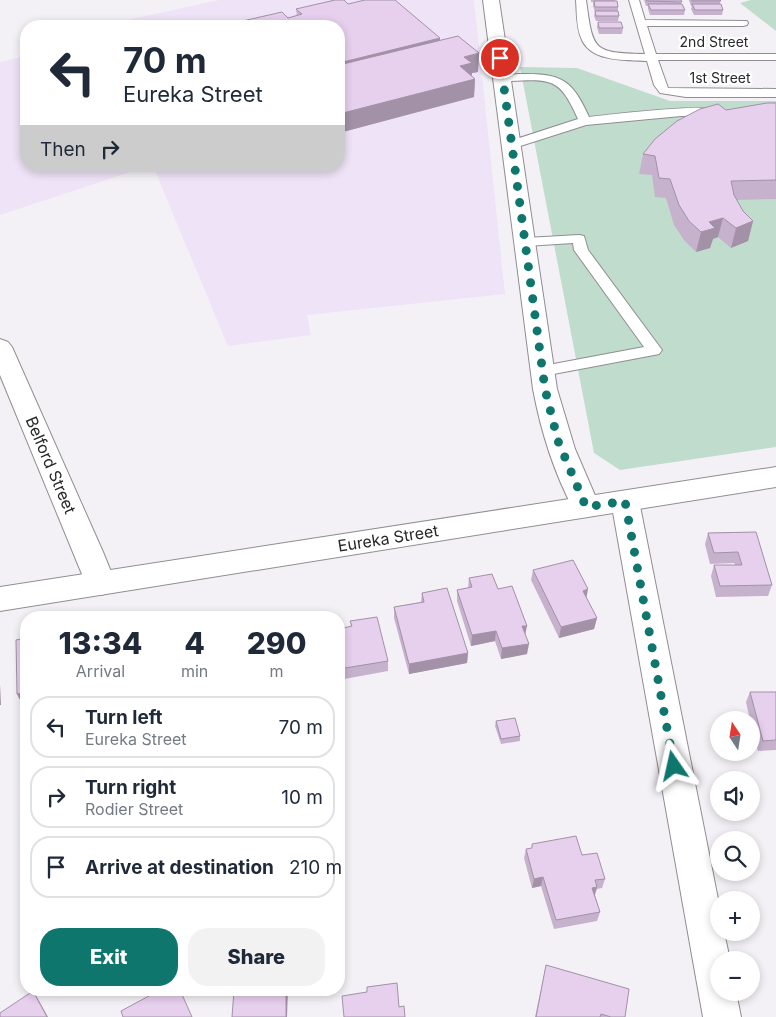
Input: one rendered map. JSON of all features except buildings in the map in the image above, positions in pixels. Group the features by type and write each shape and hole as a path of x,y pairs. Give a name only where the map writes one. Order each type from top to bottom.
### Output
{"street":[{"path":"491,0 545,389 553,425 586,507"},
{"name":"Belford Street","path":"0,346 101,584"},
{"name":"Eureka Street","path":"0,599 776,477"},
{"path":"625,501 629,534 722,1017"}],"lane":[{"name":"2nd Street","path":"581,0 586,36 592,47 614,56 652,58 776,58"},
{"path":"634,0 652,58"},
{"path":"642,23 743,23"},
{"name":"1st Street","path":"652,58 660,85 664,91 686,94 776,93"},
{"path":"502,78 548,78 562,84 572,93 585,121"},
{"path":"511,145 585,121 672,113 730,111"},
{"path":"526,242 579,239 581,250 654,350 543,371"}],"shaded area":[{"path":"219,0 474,0 505,294 307,315 311,335 228,346 156,172 345,172 345,20 127,20"},
{"path":"20,57 20,172 131,172 0,215 0,62"}],"green space":[{"path":"751,0 776,0 776,31 740,3"},
{"path":"520,67 577,68 670,101 776,101 776,447 620,470 594,453"}],"route":[{"path":"500,58 548,408 572,476 586,507 625,501 629,534 674,766"}]}
